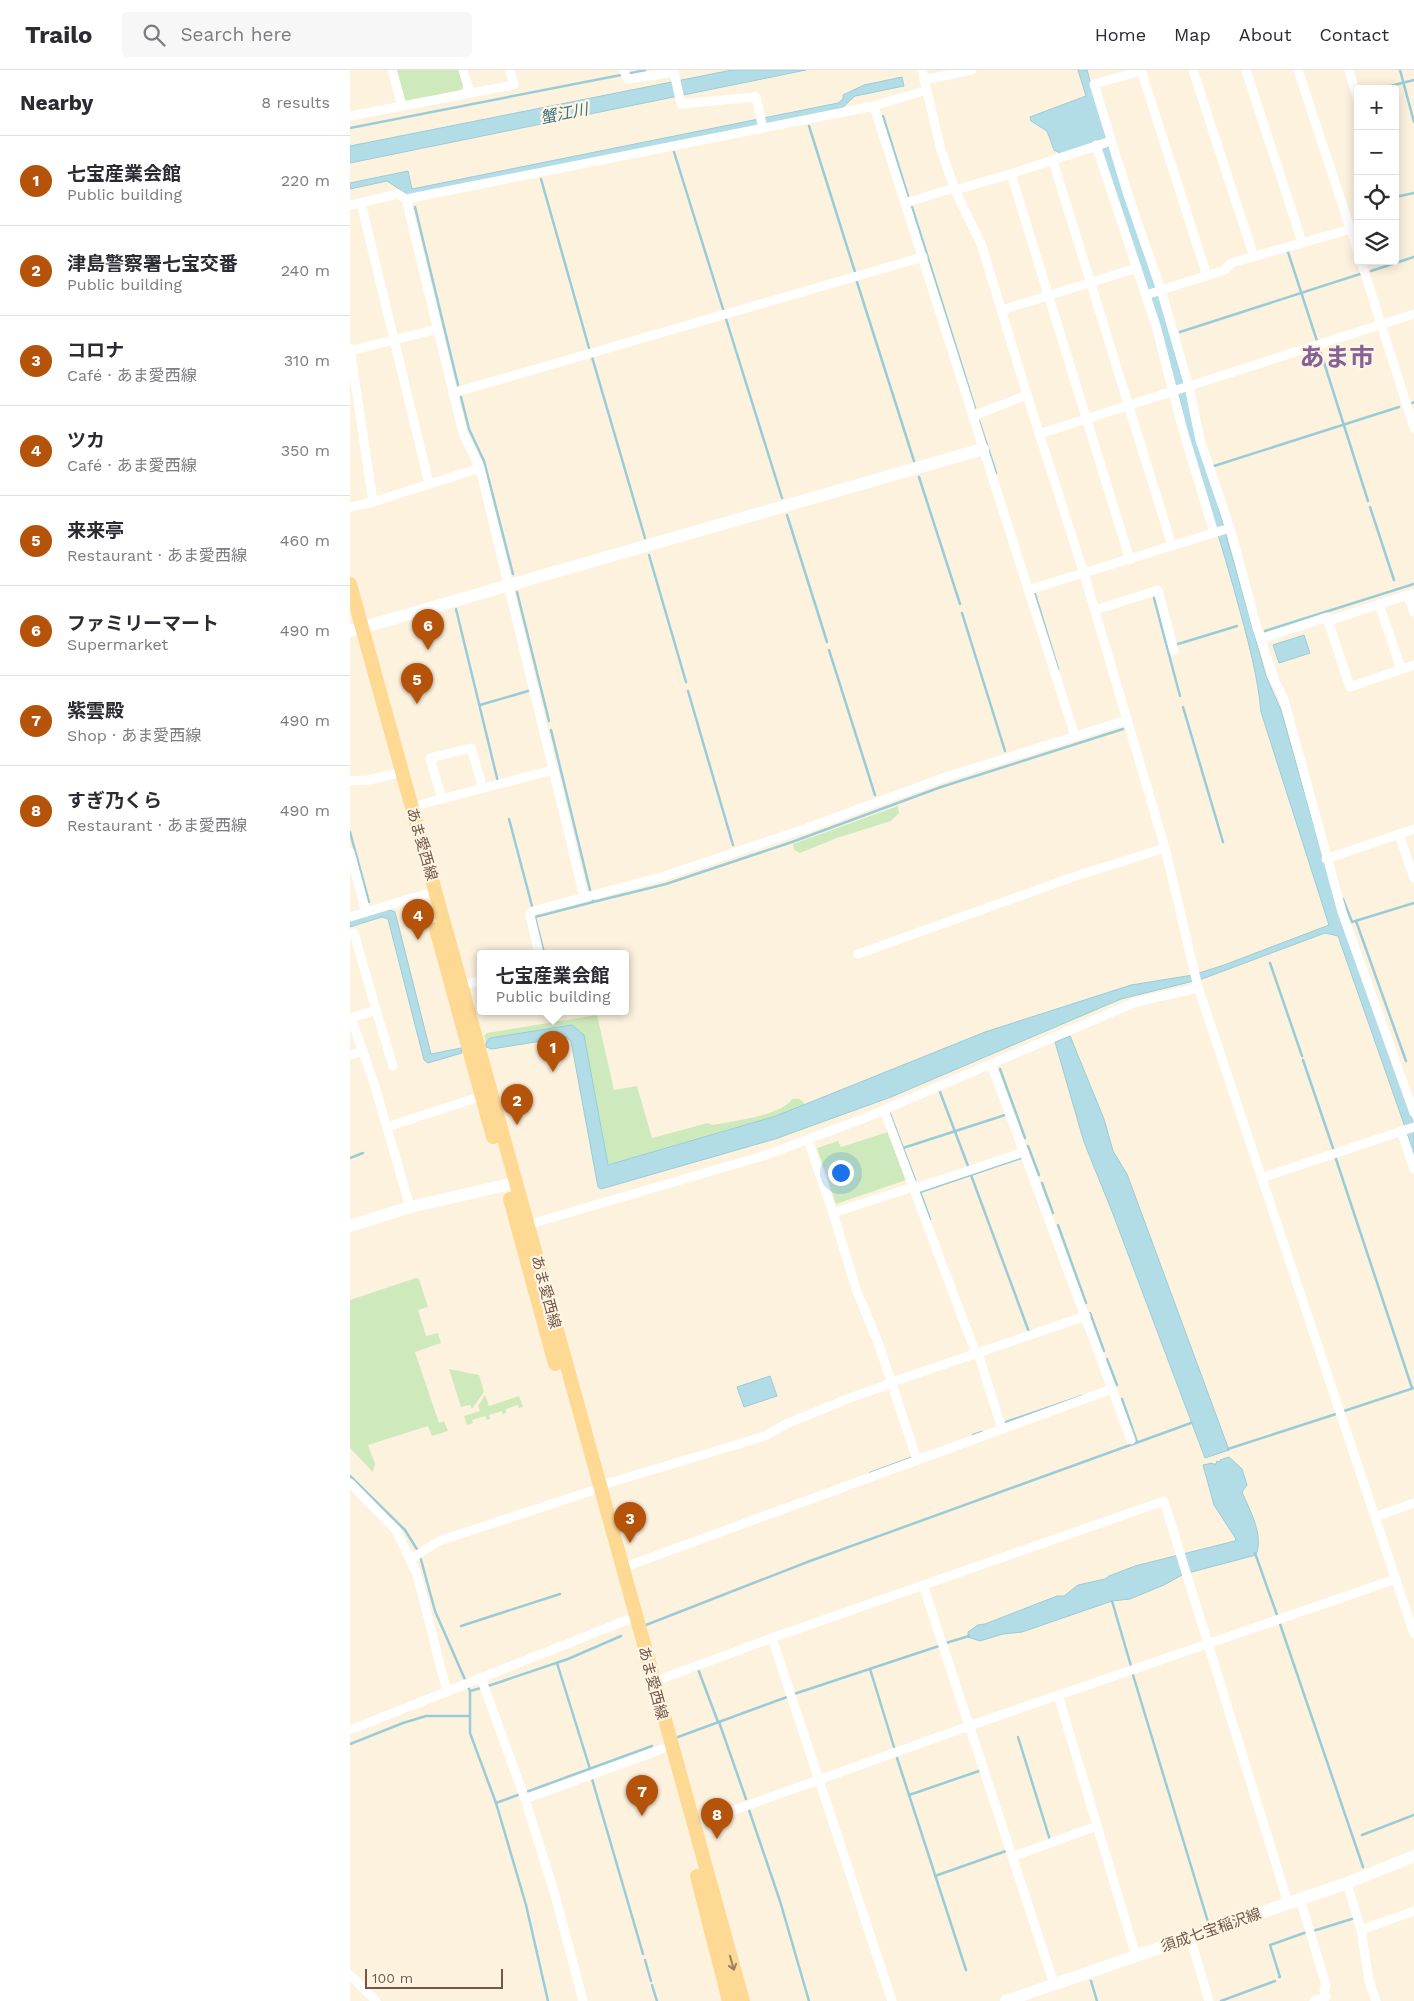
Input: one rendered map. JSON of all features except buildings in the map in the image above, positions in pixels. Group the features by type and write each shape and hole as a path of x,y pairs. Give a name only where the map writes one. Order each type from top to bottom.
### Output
{"main road":[{"name":"あま愛西線","path":"350,584 354,628 482,1096 510,1184 595,1488 622,1568 743,2001"},
{"name":"あま愛西線","path":"354,628 411,807 462,985 510,1184 527,1225 595,1488 626,1620 713,1934 729,2001"}],"street":[{"path":"392,70 402,106"},
{"path":"463,70 470,93"},
{"path":"350,116 514,85 510,70"},
{"path":"624,70 626,77 629,79 674,72 681,104 756,97 762,124"},
{"path":"922,70 941,150 955,189 982,246 1084,574 1165,848 1196,982 1414,1634"},
{"path":"924,80 972,70"},
{"path":"1207,276 1141,70 1094,84 1109,142 1159,290 1188,387 1200,440 1229,528 1261,639 1274,679 1284,700 1342,912 1414,1113"},
{"path":"1193,70 1254,257"},
{"path":"1246,70 1302,242"},
{"path":"1147,294 1225,270 1231,264 1354,227 1298,70"},
{"path":"1349,70 1354,87"},
{"path":"350,205 398,194 406,199 762,124 874,106 927,90"},
{"path":"874,106 1075,736"},
{"path":"905,203 1012,174 1109,142"},
{"path":"1097,145 1147,294 1215,533"},
{"path":"1054,161 1172,546"},
{"path":"1012,174 1130,560"},
{"path":"406,199 463,433 480,468 584,897"},
{"path":"361,203 429,484"},
{"path":"453,392 923,257"},
{"path":"1362,265 1414,428"},
{"path":"1002,310 1137,268"},
{"path":"1040,434 1414,314"},
{"path":"373,502 350,350 438,330"},
{"path":"973,416 1027,395"},
{"path":"354,628 983,449"},
{"path":"350,507 373,502 480,468"},
{"path":"1028,590 1229,528"},
{"path":"1094,610 1158,590 1174,651"},
{"path":"1328,621 1411,594 1414,612"},
{"path":"1380,604 1401,669"},
{"path":"1261,639 1327,618 1350,687 1414,665"},
{"path":"538,950 530,916 533,911 665,876 807,828 943,778 1127,720"},
{"path":"442,799 430,758 471,748 483,788"},
{"path":"411,807 553,770"},
{"path":"350,780 369,780 394,774"},
{"path":"1326,859 1414,829"},
{"path":"1399,834 1414,878"},
{"path":"858,954 1072,877 1165,848"},
{"path":"350,852 366,912"},
{"path":"350,917 426,894"},
{"path":"350,934 354,933 393,1066"},
{"path":"462,985 477,982"},
{"path":"527,1225 766,1155 808,1140 884,1110 1136,1002 1196,982"},
{"path":"376,1010 351,1018 387,1127 410,1207"},
{"path":"350,1055 363,1051"},
{"path":"991,1064 1131,1440"},
{"path":"387,1127 482,1096"},
{"path":"884,1110 977,1354 1002,1429"},
{"path":"1261,1178 1414,1127"},
{"path":"1403,1131 1414,1169"},
{"path":"808,1140 856,1289 892,1383 917,1460"},
{"path":"833,1213 1024,1152"},
{"path":"350,1226 410,1207 510,1184"},
{"path":"417,1556 439,1541 595,1488 765,1436 786,1424 850,1398 1086,1316"},
{"path":"622,1568 1112,1389"},
{"path":"350,1483 396,1530 417,1556 417,1574 447,1692"},
{"path":"653,1682 772,1638 1164,1501 1208,1643 1294,1901 1326,1985 1324,1991 1326,1997 1314,2001"},
{"path":"1375,1517 1414,1503"},
{"path":"693,1825 969,1726 1396,1579"},
{"path":"923,1585 1054,1984"},
{"path":"350,1730 626,1620"},
{"path":"772,1638 892,2001"},
{"path":"477,1680 524,1795 555,1895 583,2001"},
{"path":"1058,1695 1136,1956"},
{"path":"524,1795 662,1749"},
{"path":"1012,1857 1097,1826"},
{"name":"須成七宝稲沢線","path":"1006,2001 1347,1883 1414,1856"},
{"path":"1347,1883 1361,1930 1369,1981 1376,2001"},
{"path":"1361,1930 1414,1911"},
{"path":"1190,1937 1209,2001"},
{"path":"350,1975 376,2001"}],"green space":[{"path":"397,70 459,70 463,86 461,91 408,102 405,100"},
{"path":"898,806 899,813 891,821 837,838 800,853 794,849 793,844"},
{"path":"597,1015 614,1090 637,1086 652,1138 708,1123 712,1125 767,1114 778,1110 792,1099 800,1099 805,1105 776,1116 608,1165 583,1035 490,1038 486,1043 484,1036 487,1033"},
{"path":"888,1132 906,1180 836,1204 817,1148 838,1141 841,1147"},
{"path":"416,1278 419,1279 428,1307 418,1310 426,1336 438,1333 441,1343 415,1352 439,1423 444,1421 448,1431 432,1436 428,1426 368,1445 375,1464 373,1472 350,1448 350,1300"},
{"path":"449,1369 479,1375 484,1392 472,1409 470,1405 461,1407"},
{"path":"485,1395 489,1406 519,1396 523,1407 519,1408 518,1405 506,1409 506,1413 503,1414 502,1411 489,1415 490,1419 487,1420 485,1416 472,1420 473,1423 467,1425 464,1416 480,1411 478,1406"}],"water":[{"name":"蟹江川","path":"732,70 806,70 350,163 350,146"},
{"path":"1078,70 1087,70 1106,138 1156,287 1266,676 1281,710 1338,912 1414,1125 1414,1157 1338,936 1325,933 1202,979 1121,999 891,1097 775,1139 601,1189 598,1187 571,1041 566,1037 492,1049 486,1047 486,1043 490,1038 572,1025 584,1035 608,1165 776,1116 985,1032 1131,985 1193,975 1329,925 1261,712 1248,639 1234,588 1193,451 1179,396 1099,142 1062,154 1054,150 1047,131 1031,121 1030,117 1086,96"},
{"path":"902,77 904,86 855,96 842,108 408,195 387,181 350,189 350,183 408,171 412,189 838,103 843,99 843,95 864,85"},
{"path":"1304,635 1310,653 1279,663 1273,645"},
{"path":"388,909 395,912 431,1054 461,1048 462,1053 428,1063 424,1060 388,919 382,917 350,927 350,921"},
{"path":"1070,1036 1104,1119 1113,1151 1127,1174 1229,1450 1205,1458 1084,1142 1055,1042"},
{"path":"770,1376 777,1396 744,1407 737,1387"},
{"path":"1229,1457 1242,1469 1247,1485 1242,1492 1257,1531 1258,1547 1256,1555 1184,1574 1164,1585 1130,1599 1112,1601 1022,1632 1003,1634 980,1641 968,1637 968,1632 978,1625 1057,1596 1064,1596 1078,1585 1105,1579 1135,1566 1235,1541 1236,1539 1214,1505 1203,1465 1216,1464 1217,1461 1220,1462 1220,1460"}],"waterway":[{"path":"627,74 645,70"},
{"path":"1400,70 1414,122"},
{"path":"350,128 621,75"},
{"path":"1394,85 1414,80"},
{"path":"883,116 908,196"},
{"path":"809,126 855,272"},
{"path":"674,152 723,309"},
{"path":"541,179 589,348"},
{"path":"1399,196 1414,193"},
{"path":"415,207 458,385"},
{"path":"912,207 975,408"},
{"path":"1288,252 1317,341"},
{"path":"1371,271 1414,257"},
{"path":"1180,332 1360,274"},
{"path":"857,282 914,461"},
{"path":"726,319 782,498"},
{"path":"1320,350 1368,501"},
{"path":"592,357 645,538"},
{"path":"461,397 469,429 484,461 513,574"},
{"path":"1214,466 1399,407"},
{"path":"979,421 996,473"},
{"path":"919,477 960,604"},
{"path":"1370,507 1394,580"},
{"path":"787,515 827,642"},
{"path":"649,555 686,682"},
{"path":"1265,631 1414,584"},
{"path":"517,592 549,721"},
{"path":"1035,594 1058,669"},
{"path":"1154,598 1180,696"},
{"path":"456,609 498,782"},
{"path":"962,613 1005,751"},
{"path":"1178,644 1237,626"},
{"path":"829,650 875,795"},
{"path":"480,705 528,691"},
{"path":"688,691 733,845"},
{"path":"1183,707 1223,842"},
{"path":"593,900 593,902 666,884 792,842 941,787 1123,729"},
{"path":"551,730 590,890"},
{"path":"509,819 532,906"},
{"path":"350,832 369,902"},
{"path":"1343,899 1352,922 1414,903"},
{"path":"543,950 535,917 593,902"},
{"path":"1356,921 1406,1061"},
{"path":"1270,963 1302,1056"},
{"path":"1303,1060 1334,1151"},
{"path":"1000,1069 1025,1138"},
{"path":"940,1092 968,1166"},
{"path":"890,1114 915,1180"},
{"path":"903,1148 1005,1115"},
{"path":"1028,1146 1039,1175"},
{"path":"350,1158 363,1153"},
{"path":"1335,1156 1412,1388"},
{"path":"930,1219 920,1192 1021,1158"},
{"path":"971,1175 1029,1332 1031,1331"},
{"path":"1042,1183 1053,1213"},
{"path":"1058,1225 1086,1303"},
{"path":"1090,1313 1104,1351"},
{"path":"1107,1359 1117,1385"},
{"path":"1344,1411 1414,1388"},
{"path":"1006,1422 1082,1396"},
{"path":"1122,1399 1137,1442"},
{"path":"1228,1449 1336,1414"},
{"path":"646,1625 810,1561 1191,1423"},
{"path":"973,1435 982,1432"},
{"path":"870,1473 911,1458"},
{"path":"350,1476 405,1530 418,1551"},
{"path":"1255,1553 1277,1615"},
{"path":"420,1556 435,1611 470,1691 470,1733 496,1803 526,1905 548,2001"},
{"path":"461,1626 560,1594"},
{"path":"1112,1601 1131,1666"},
{"path":"1280,1624 1363,1867"},
{"path":"488,1686 568,1659 621,1636"},
{"path":"946,1643 969,1636"},
{"path":"794,1694 939,1646"},
{"path":"557,1663 590,1769"},
{"path":"698,1669 718,1722"},
{"path":"870,1669 894,1747"},
{"path":"1133,1675 1208,1922"},
{"path":"470,1691 481,1688"},
{"path":"678,1737 787,1697"},
{"path":"350,1744 426,1716 470,1716"},
{"path":"719,1722 746,1799"},
{"path":"1018,1737 1050,1840"},
{"path":"496,1803 652,1746"},
{"path":"897,1758 966,1970"},
{"path":"909,1795 979,1771"},
{"path":"592,1779 643,1954"},
{"path":"749,1810 780,1901 809,2001"},
{"path":"1362,1835 1414,1815"},
{"path":"935,1876 1006,1851"},
{"path":"1313,1931 1355,1918"},
{"path":"1279,1977 1270,1945 1307,1932"},
{"path":"645,1960 651,1981"},
{"path":"1091,1981 1097,2001"},
{"path":"1221,2001 1275,1981"},
{"path":"652,1985 657,2001"}],"place":[{"name":"ファミリーマート","path":"428,650"},
{"name":"来来亭","path":"417,704"},
{"name":"ツカ","path":"418,940"},
{"name":"七宝産業会館","path":"553,1072"},
{"name":"津島警察署七宝交番","path":"517,1125"},
{"name":"コロナ","path":"630,1543"},
{"name":"紫雲殿","path":"642,1816"},
{"name":"すぎ乃くら","path":"717,1839"}],"district":[{"name":"あま市","path":"1337,357"}]}
